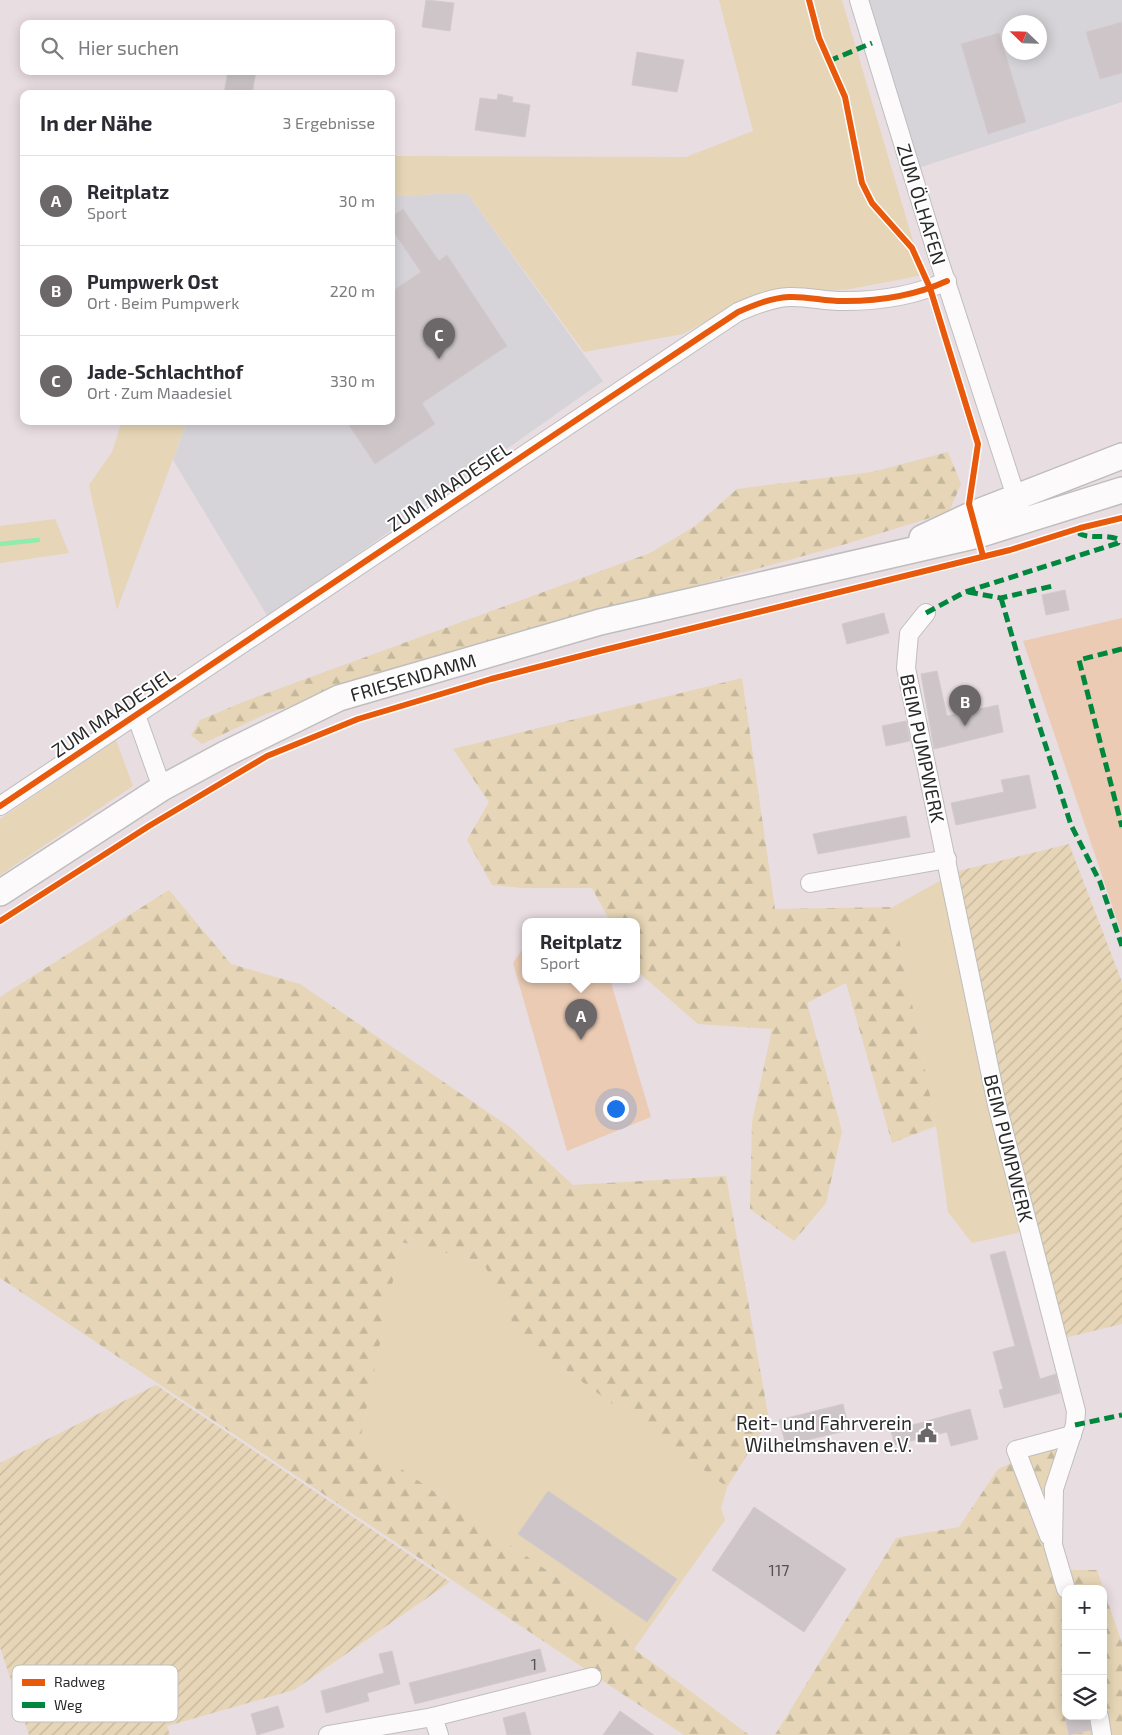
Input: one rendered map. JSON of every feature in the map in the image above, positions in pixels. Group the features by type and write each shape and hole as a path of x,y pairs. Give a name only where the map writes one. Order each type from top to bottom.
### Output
{"main road":[{"name":"FRIESENDAMM","path":"867,563 973,514 1122,456"},
{"name":"FRIESENDAMM","path":"0,893 162,788 225,754 339,698 600,622 867,563 978,535 1122,490"}],"street":[{"name":"ZUM ÖLHAFEN","path":"859,0 1016,498 1025,521"},
{"name":"ZUM MAADESIEL","path":"0,806 406,532 738,312 762,302 788,297 844,301 875,300 930,288 947,281"},
{"name":"BEIM PUMPWERK","path":"926,613 909,634 906,668 997,1105 1076,1411 1072,1435 1054,1489 1052,1545"},
{"name":"ZUM MAADESIEL","path":"136,715 162,788"},
{"path":"810,883 947,859"},
{"name":"BEIM PUMPWERK","path":"1065,1585 1052,1545 1016,1450 1072,1435"},
{"path":"328,1735 434,1717 592,1677"},
{"path":"434,1717 438,1735"},
{"path":"1099,1720 1102,1735"}],"shaded area":[{"path":"867,0 1122,0 1122,102 918,168"},
{"path":"467,193 603,381 268,617 173,460 186,425 395,425 395,196"},
{"path":"1122,618 1122,935 1023,641"},
{"path":"522,950 522,983 611,983 651,1117 567,1151 513,963"}],"green space":[{"path":"719,0 842,0 923,275 845,290 756,294 683,334 584,352 467,193 395,196 395,156 686,157 753,131"},
{"path":"121,425 186,425 117,610 89,485 112,452"},
{"path":"948,452 961,484 949,512 839,546 573,620 266,714 202,744 191,735 200,720 248,700 650,553 695,526 737,489 872,472"},
{"path":"55,519 69,553 0,563 0,526"},
{"path":"742,678 775,909 893,907 936,1126 892,1143 846,983 807,1003 842,1131 826,1203 794,1241 750,1209 752,1122 772,1029 698,1024 640,974 640,918 608,918 592,888 522,888 492,885 467,840 489,802 453,749"},
{"path":"116,740 133,786 0,875 0,819"},
{"path":"1069,844 1122,982 1122,1324 1064,1338 1003,1104 958,871"},
{"path":"943,879 1021,1232 972,1243 948,1212 936,1126 893,907"},
{"path":"169,890 231,964 300,984 511,1128 573,1185 726,1176 769,1420 727,1487 519,1336 483,1262 401,1242 360,1440 585,1597 634,1649 749,1735 684,1735 0,1278 0,997"},
{"path":"401,1242 483,1262 519,1336 727,1487 721,1508 725,1520 634,1649 585,1597 360,1440"},
{"path":"156,1385 450,1582 294,1690 167,1726 170,1735 29,1735 25,1722 178,1722 178,1665 12,1665 12,1683 0,1647 0,1463"},
{"path":"1064,1440 1044,1505 1068,1570 1097,1570 1102,1585 1062,1585 1062,1720 1107,1720 1107,1599 1122,1643 1122,1735 775,1735 896,1538 959,1527 998,1469"}],"building":[{"path":"426,0 454,3 450,31 422,27"},
{"path":"1122,22 1122,73 1100,79 1086,32"},
{"path":"999,33 1002,43 1002,60 1007,60 1026,122 988,134 961,44"},
{"path":"637,52 684,60 677,92 632,85"},
{"path":"227,75 255,75 253,90 225,90"},
{"path":"498,94 513,97 512,102 530,105 525,137 475,130 480,98 497,100"},
{"path":"403,209 439,261 447,255 507,346 422,403 435,424 375,464 349,425 395,425 395,289 421,272 395,234 395,214"},
{"path":"1065,590 1069,610 1046,615 1042,595"},
{"path":"884,613 889,633 847,644 842,624"},
{"path":"937,671 947,716 998,705 1003,732 934,749 921,674"},
{"path":"906,721 910,741 886,746 882,726"},
{"path":"1029,775 1036,808 956,825 951,803 1004,792 1001,780"},
{"path":"906,816 910,837 818,854 813,834"},
{"path":"1005,1251 1040,1379 1056,1374 1060,1393 1004,1408 999,1390 1003,1389 993,1352 1015,1346 990,1255"},
{"path":"843,1404 849,1430 786,1445 779,1420"},
{"path":"970,1409 978,1439 951,1446 947,1432 895,1445 891,1431"},
{"path":"548,1491 677,1579 647,1622 518,1534"},
{"name":"Reit- und Fahrverein Wilhelmshaven e.V.","path":"754,1507 846,1569 804,1632 712,1570"},
{"path":"540,1649 546,1671 415,1704 409,1683"},
{"path":"392,1651 400,1684 367,1693 369,1701 326,1713 321,1691 384,1673 379,1654"},
{"path":"278,1706 284,1727 257,1735 251,1714"},
{"path":"620,1711 654,1735 603,1735"},
{"path":"525,1712 531,1735 507,1735 503,1718"},
{"path":"1066,1720 1090,1720 1091,1730 1069,1735"}],"waterway":[{"path":"0,544 38,540"}],"marked path":[{"path":"829,61 872,43"},
{"path":"926,613 965,592 1118,543 1118,539 1080,534 1080,528"},
{"path":"968,592 1001,598 1053,586"},
{"path":"1001,598 1025,681 1071,825 1100,882 1122,946"},
{"path":"1122,649 1079,660 1122,827"},
{"path":"1075,1425 1122,1415"}],"cycle path":[{"path":"809,0 819,38 845,97 862,183 872,203 912,248 930,288 978,444 969,504 983,556"},
{"path":"0,806 738,312 769,300 789,297 839,301 885,298 923,290 947,281"},
{"path":"0,921 149,826 267,756 358,719 491,679 1010,550 1080,528 1122,518"}],"place":[{"name":"Jade-Schlachthof","path":"439,359"},
{"name":"Pumpwerk Ost","path":"965,726"},
{"name":"Reitplatz","path":"581,1040"},
{"name":"Reit- und Fahrverein Wilhelmshaven e.V.","path":"927,1433"}]}
